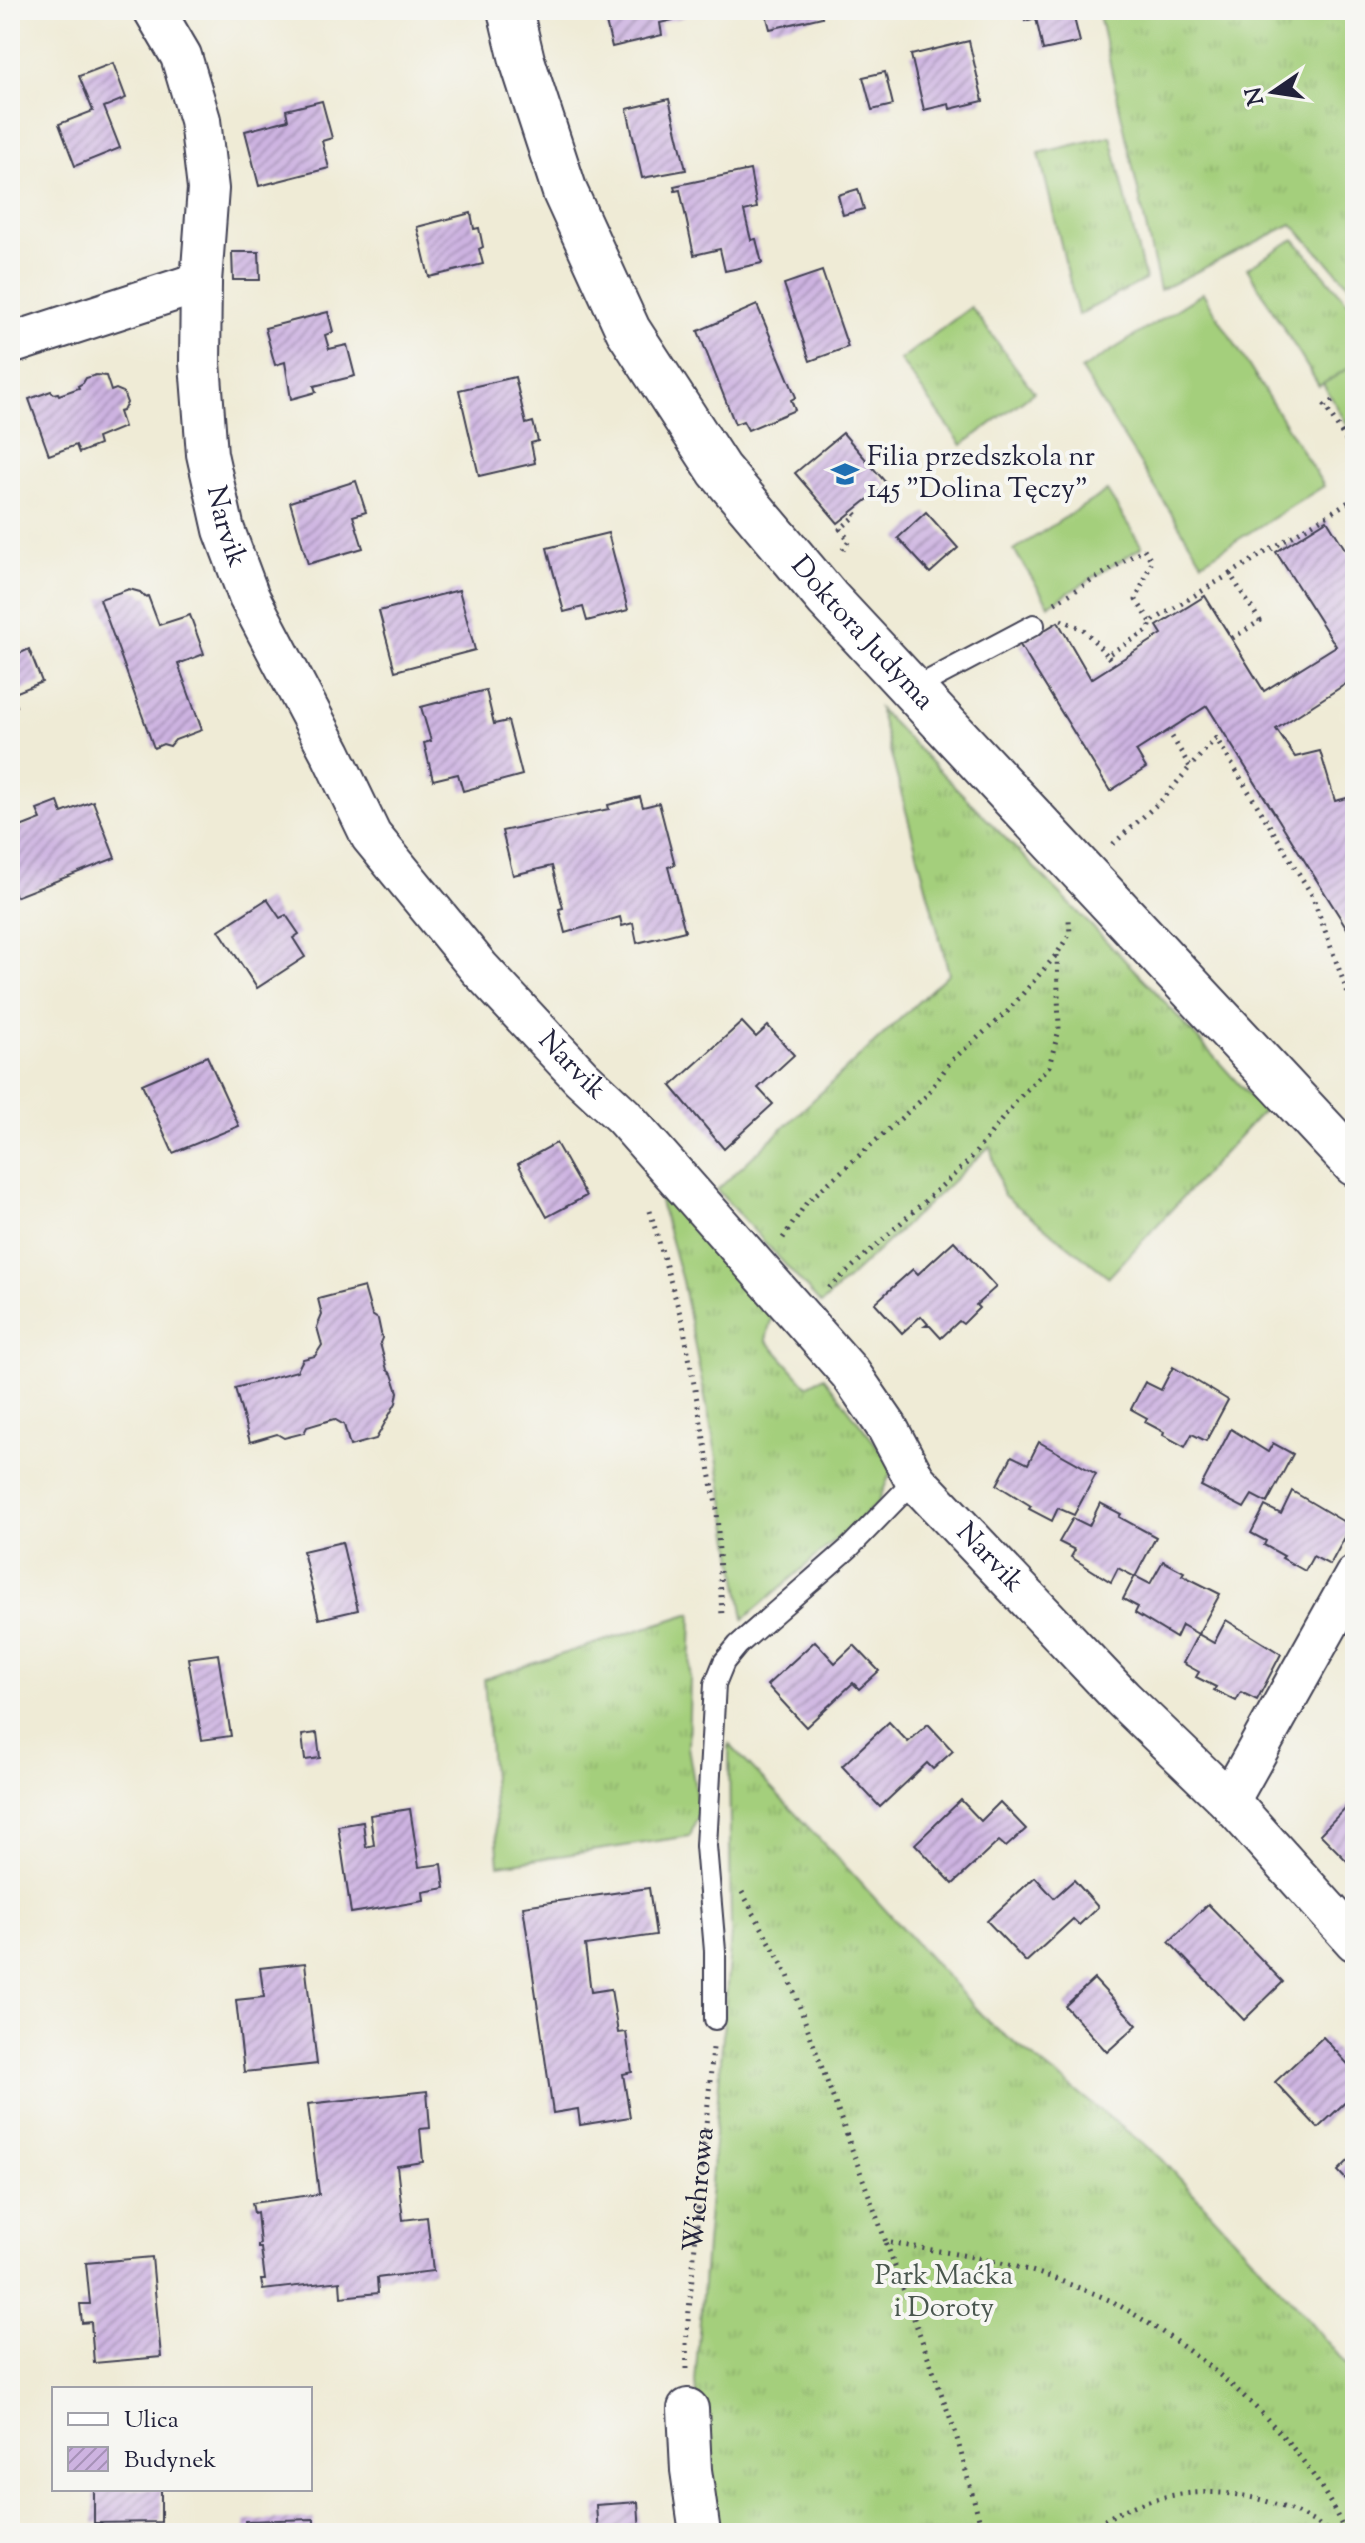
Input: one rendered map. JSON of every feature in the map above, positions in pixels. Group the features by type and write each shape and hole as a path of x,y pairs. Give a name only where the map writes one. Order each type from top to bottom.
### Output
{"street":[{"name":"Narvik","path":"154,10 181,56 200,120 208,189 201,282 200,363 207,454 224,530 249,597 371,836 479,968 581,1077 623,1116 850,1373 887,1427 915,1480 1122,1698 1229,1801 1355,1941"},
{"name":"Doktora Judyma","path":"510,10 522,60 565,192 628,330 719,470 828,599 1355,1164"},
{"path":"10,344 201,282"},
{"path":"1229,1801 1355,1576"},
{"path":"688,2409 691,2470 700,2533"}],"lane":[{"path":"913,689 1034,625"},
{"path":"715,2019 715,1951 706,1846 715,1684 724,1662 738,1645 849,1548 915,1480"}],"path":[{"path":"1333,401 1325,406 1355,455"},
{"path":"1107,655 1149,630 1151,622 1355,498"},
{"path":"843,527 857,515 853,511"},
{"path":"1114,665 1083,629 1060,620 1052,605 1143,548 1152,561 1136,600 1151,622"},
{"path":"1230,574 1260,621 1231,639"},
{"path":"1168,730 1190,767"},
{"path":"1106,850 1165,797 1216,738 1312,895 1348,994 1355,1005"},
{"path":"779,1245 807,1202 926,1096 951,1061 1007,1012 1057,954 1070,933 1069,918"},
{"path":"825,1292 968,1162 1018,1099 1049,1066 1059,1030 1057,954"},
{"path":"648,1205 683,1324 717,1510 724,1662"},
{"path":"706,1846 722,1856 788,1975 955,2431 983,2533"},
{"name":"Wichrowa","path":"688,2409 686,2343 715,2019"},
{"path":"886,2242 974,2258 1049,2277 1113,2302 1185,2347 1242,2394 1305,2462 1335,2509 1345,2533"},
{"path":"1084,2533 1109,2515 1151,2498 1198,2491 1243,2496 1283,2506 1332,2533"}],"green space":[{"path":"1098,10 1355,10 1355,291 1292,224 1160,290"},
{"path":"1111,136 1145,280 1078,315 1039,153"},
{"path":"1294,239 1355,311 1355,364 1319,386 1247,268"},
{"path":"1203,293 1324,486 1202,562 1081,370"},
{"path":"971,307 1034,392 962,445 900,360"},
{"path":"1355,364 1355,437 1323,384"},
{"path":"1107,491 1142,547 1049,605 1014,550"},
{"path":"879,709 1153,989 1263,1111 1109,1277 1003,1195 990,1146 821,1304 717,1190 949,973"},
{"path":"650,1165 773,1312 766,1340 807,1386 824,1377 893,1467 878,1503 744,1619 718,1463 682,1281"},
{"path":"692,1613 688,1747 699,1812 690,1836 499,1865 484,1679"},
{"name":"Park Maćka i Doroty","path":"729,1744 988,2022 1161,2158 1355,2375 1355,2533 708,2533 695,2382 731,1934"}],"building":[{"path":"603,10 684,10 685,17 660,23 662,35 612,47"},
{"path":"765,10 820,10 822,17 770,29"},
{"path":"1023,10 1072,10 1080,42 1043,50 1036,18 1025,21"},
{"path":"969,41 983,101 950,109 949,104 924,110 911,55"},
{"path":"113,63 126,98 104,107 120,148 75,166 59,124 93,111 79,76"},
{"path":"885,72 893,105 872,110 863,77"},
{"path":"669,99 686,170 642,178 627,109"},
{"path":"322,101 332,138 322,141 329,168 259,186 245,131 288,120 286,110"},
{"path":"750,170 757,208 744,211 751,240 756,239 762,263 725,271 720,249 694,255 680,190 675,191 674,186"},
{"path":"858,189 864,209 843,215 838,195"},
{"path":"471,213 474,229 479,228 483,264 429,277 417,227"},
{"path":"232,252 259,252 260,280 233,280"},
{"path":"822,271 848,347 810,361 784,284"},
{"path":"757,305 796,397 791,400 795,410 748,430 743,421 735,424 698,331"},
{"path":"328,312 333,332 325,335 329,349 347,345 355,376 314,386 316,392 291,399 285,362 275,365 265,328"},
{"path":"106,376 111,391 116,389 123,392 127,403 119,412 124,427 97,438 99,445 79,453 76,445 49,455 29,399 51,391 59,395 79,388 86,378"},
{"path":"515,377 526,424 533,422 538,441 531,443 535,463 479,476 459,390"},
{"name":"Filia przedszkola nr 145 \"Dolina Tęczy\"","path":"843,433 887,484 838,523 795,473"},
{"path":"356,481 366,512 353,516 363,548 308,564 290,502"},
{"path":"926,512 958,548 930,573 898,538"},
{"path":"1327,520 1355,565 1355,678 1276,729 1295,757 1320,751 1335,801 1351,797 1355,813 1355,941 1207,706 1136,751 1146,768 1110,791 1020,645 1058,622 1091,679 1162,634 1157,626 1205,596 1264,691 1336,646 1276,552"},
{"path":"608,533 628,610 587,621 583,607 564,612 547,548"},
{"path":"129,589 148,596 159,625 190,615 204,654 178,664 202,730 175,740 170,746 163,744 154,748 100,599"},
{"path":"459,590 475,650 395,671 379,611"},
{"path":"29,649 42,682 12,694 17,706 10,708 10,658"},
{"path":"486,690 494,724 508,721 522,775 463,791 458,774 433,780 424,743 431,741 421,707"},
{"path":"640,797 643,807 659,803 675,865 668,867 685,931 637,943 633,923 622,926 620,917 565,933 559,909 563,908 552,866 513,875 502,831 609,809 608,805"},
{"path":"93,801 115,858 15,897 10,883 10,831 41,819 37,810 58,802 62,813"},
{"path":"267,899 280,918 286,915 299,934 293,938 305,957 257,988 219,930"},
{"path":"742,1022 756,1037 768,1026 794,1055 758,1088 773,1104 724,1149 671,1086"},
{"path":"207,1056 239,1126 173,1153 142,1084"},
{"path":"556,1143 586,1196 547,1217 518,1164"},
{"path":"954,1241 996,1287 976,1305 979,1308 963,1324 959,1321 941,1338 930,1326 925,1326 928,1324 921,1316 902,1333 875,1303 913,1269 918,1274"},
{"path":"364,1287 372,1315 378,1319 387,1370 392,1374 398,1392 396,1403 376,1439 350,1446 344,1425 334,1419 307,1427 304,1433 284,1438 277,1434 250,1442 235,1388 297,1371 303,1359 315,1356 322,1345 317,1327 322,1315 318,1299"},
{"path":"1173,1367 1228,1400 1206,1441 1192,1434 1185,1447 1163,1435 1164,1432 1145,1422 1147,1418 1131,1409 1145,1382 1161,1390"},
{"path":"1231,1429 1268,1452 1273,1443 1293,1454 1267,1503 1252,1495 1244,1508 1201,1486"},
{"path":"1039,1442 1096,1474 1074,1515 1058,1508 1052,1521 1029,1509 1031,1506 997,1485 1012,1456 1028,1464"},
{"path":"1292,1491 1351,1526 1330,1565 1313,1556 1305,1571 1282,1558 1284,1556 1264,1545 1266,1541 1251,1533 1265,1506 1281,1514"},
{"path":"1100,1503 1156,1537 1135,1577 1118,1568 1111,1582 1071,1557 1075,1550 1059,1542 1073,1518 1089,1526"},
{"path":"342,1542 358,1610 319,1619 303,1551"},
{"path":"1163,1561 1184,1572 1182,1575 1220,1594 1198,1634 1182,1625 1176,1638 1135,1613 1138,1607 1123,1599 1135,1576 1150,1584"},
{"path":"1226,1620 1281,1654 1257,1700 1241,1692 1236,1701 1214,1690 1216,1687 1196,1677 1199,1672 1183,1663 1198,1634 1214,1643"},
{"path":"815,1641 835,1663 854,1645 879,1671 859,1689 853,1683 806,1727 767,1685"},
{"path":"218,1654 231,1736 202,1740 188,1658"},
{"path":"889,1722 908,1742 928,1724 953,1751 933,1769 927,1763 880,1807 842,1766"},
{"path":"317,1733 320,1758 305,1760 302,1735"},
{"path":"1355,1798 1355,1863 1353,1860 1349,1863 1320,1834"},
{"path":"961,1800 981,1821 1000,1802 1026,1829 1006,1847 999,1841 953,1884 915,1844"},
{"path":"410,1809 419,1867 442,1864 445,1888 423,1892 424,1901 351,1913 338,1826 363,1822 366,1847 374,1845 370,1815"},
{"path":"1035,1877 1054,1898 1074,1880 1098,1907 1079,1925 1073,1919 1026,1962 987,1921"},
{"path":"649,1888 656,1935 585,1945 591,1992 611,1989 618,2033 626,2032 632,2072 623,2074 630,2117 580,2125 578,2109 553,2113 523,1906"},
{"path":"1208,1904 1283,1982 1244,2020 1169,1942"},
{"path":"305,1963 317,2064 244,2072 236,2000 264,1997 260,1968"},
{"path":"1094,1979 1137,2025 1107,2052 1065,2006"},
{"path":"1323,2037 1355,2072 1355,2093 1318,2128 1275,2082"},
{"path":"427,2091 430,2128 420,2129 423,2162 397,2166 403,2220 427,2217 433,2271 377,2278 378,2293 341,2297 340,2281 263,2290 261,2280 265,2280 261,2248 258,2248 257,2212 254,2213 252,2203 319,2194 308,2104"},
{"path":"1355,2154 1355,2189 1338,2171"},
{"path":"152,2257 161,2357 94,2363 91,2322 82,2323 80,2304 90,2304 86,2263"},
{"path":"94,2491 161,2491 161,2522 94,2523"},
{"path":"638,2502 640,2533 598,2533 596,2505"},
{"path":"314,2519 314,2533 246,2533 245,2521"}],"place":[{"name":"Filia przedszkola nr 145 \"Dolina Tęczy\"","path":"845,474"}]}
